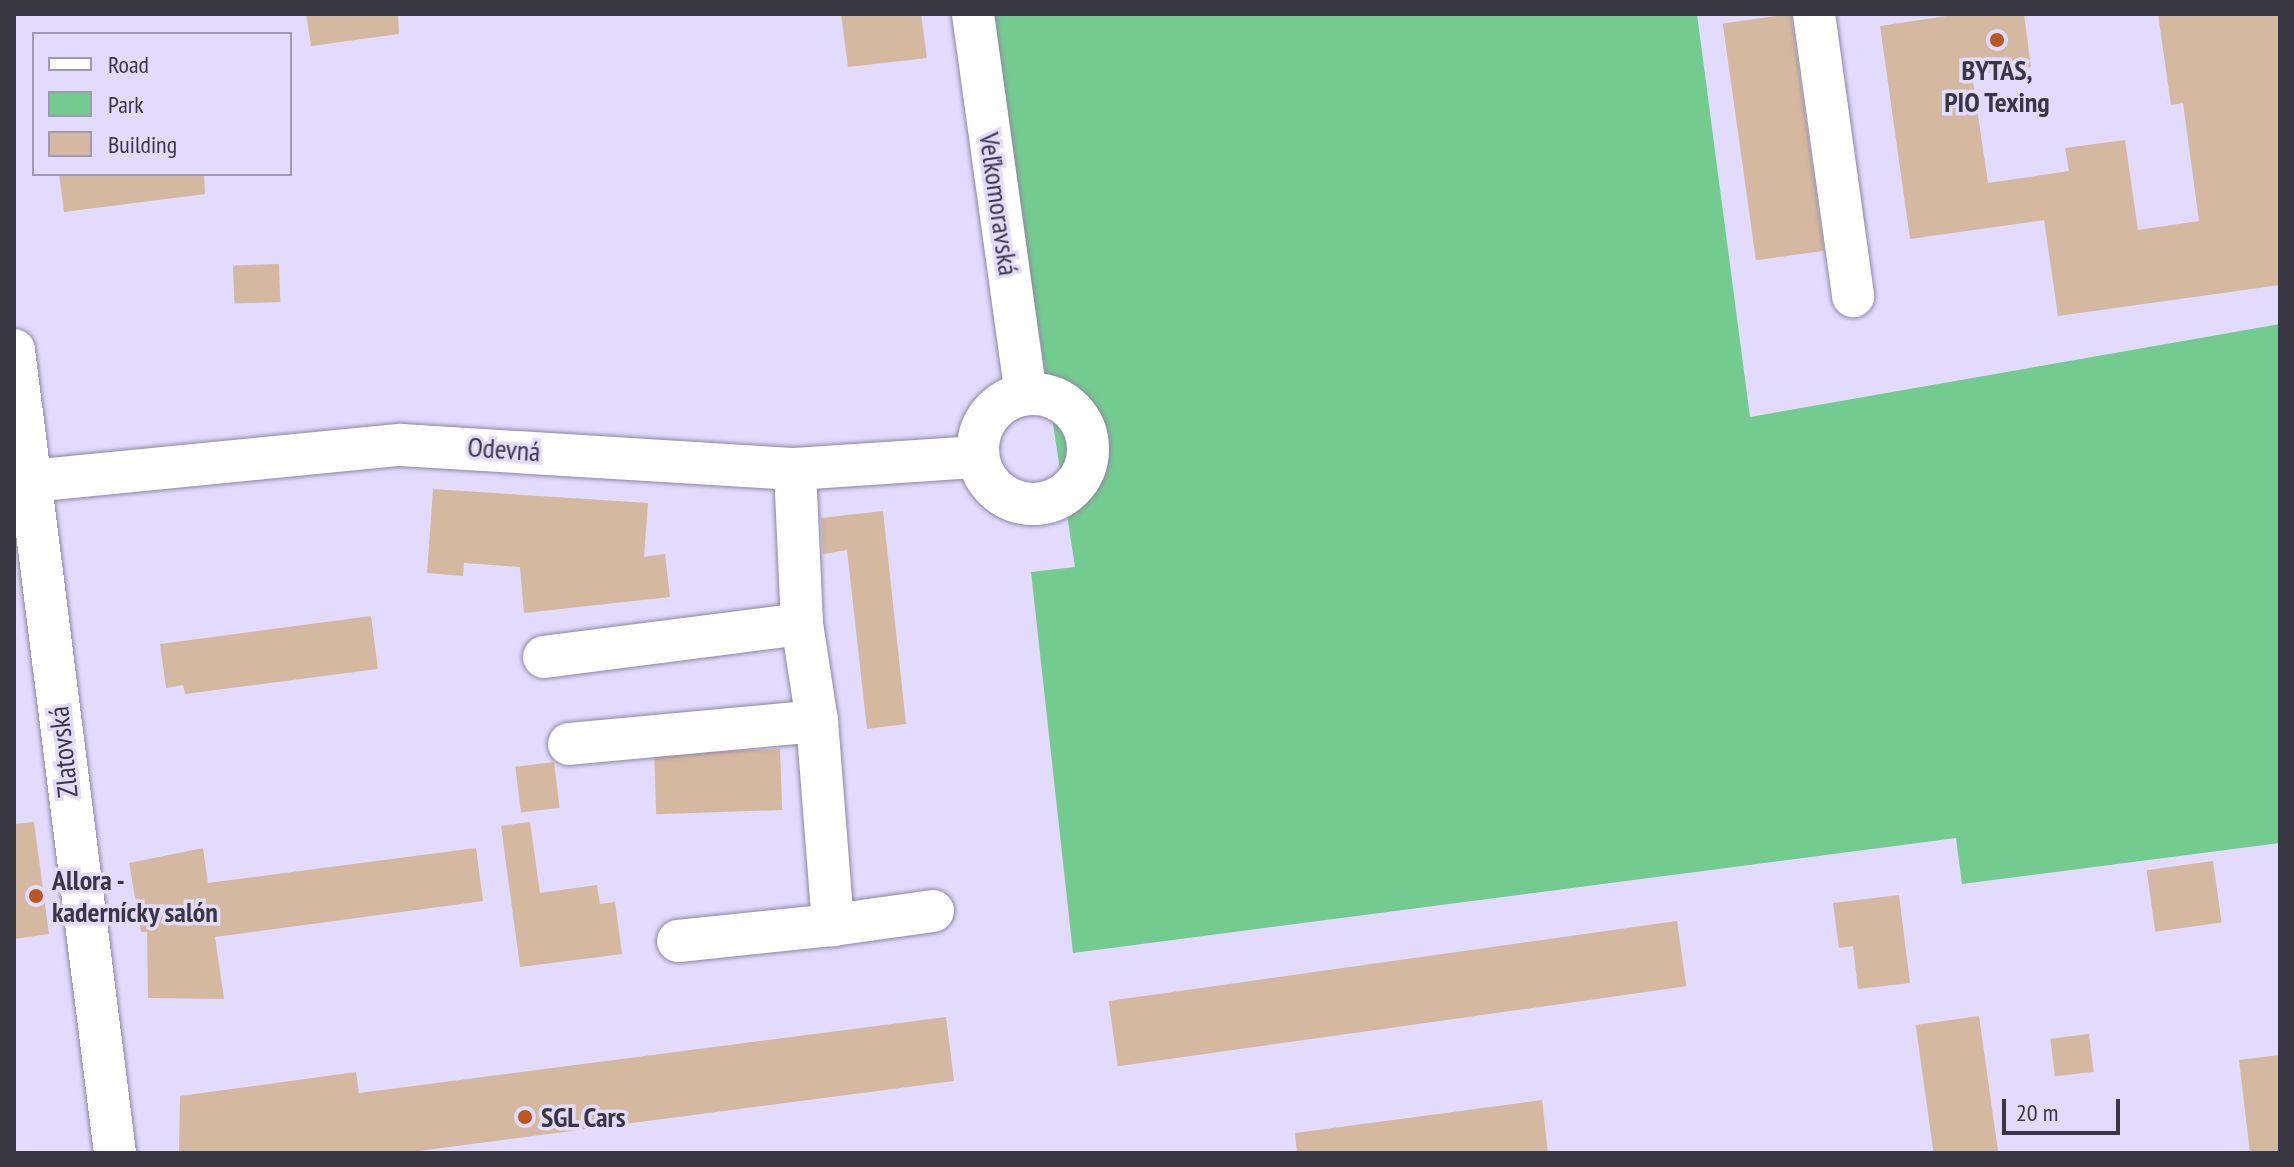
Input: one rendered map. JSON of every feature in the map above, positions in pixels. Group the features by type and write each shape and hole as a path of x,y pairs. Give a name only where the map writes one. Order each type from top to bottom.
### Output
{"street":[{"name":"Veľkomoravská","path":"973,14 1026,394"},
{"path":"1814,14 1853,296"},
{"name":"Zlatovská","path":"14,350 115,1153"},
{"path":"1026,394 1060,400 1083,425 1088,459 1072,490 1040,505 1023,504 993,488 978,457 984,423 1009,399 1026,394"},
{"name":"Odevná","path":"31,481 401,445 795,469 978,457"},
{"path":"795,469 802,624 817,721 833,925"},
{"path":"544,657 802,624"},
{"path":"569,744 817,721"},
{"path":"678,941 933,911"}],"green space":[{"path":"990,14 1697,14 1750,417 2280,324 2280,843 1962,884 1956,838 1073,953 1031,572 1075,567"}],"building":[{"path":"306,14 398,14 399,34 311,46"},
{"path":"841,14 921,14 927,58 848,67"},
{"path":"1791,14 1824,251 1756,260 1723,24"},
{"path":"1960,14 2024,14 2031,67 1972,75 1988,183 2069,171 2065,148 2125,140 2138,230 2199,221 2183,103 2171,105 2158,14 2280,14 2280,285 2058,316 2044,220 1910,239 1880,26"},
{"path":"59,176 204,176 205,194 64,212"},
{"path":"279,264 280,302 234,304 233,266"},
{"path":"433,489 648,503 644,557 665,554 670,597 524,613 520,567 464,563 463,576 427,573"},
{"path":"883,511 906,724 867,729 847,550 823,554 821,518"},
{"path":"371,616 378,669 185,694 183,685 166,688 160,644"},
{"path":"780,749 782,810 656,814 654,753"},
{"path":"554,762 560,808 521,812 515,767"},
{"path":"34,822 49,934 14,939 14,824"},
{"path":"530,822 540,893 597,885 600,904 615,902 622,954 520,967 501,826"},
{"path":"203,848 208,883 476,848 483,901 215,937 224,999 148,998 147,932 141,932 129,863"},
{"path":"2213,861 2222,922 2155,932 2147,870"},
{"path":"1899,895 1910,983 1858,989 1853,946 1839,948 1833,903"},
{"path":"1677,921 1686,986 1118,1066 1109,1001"},
{"path":"1979,1016 1998,1153 1934,1153 1916,1025"},
{"path":"946,1017 954,1081 403,1153 179,1153 180,1096 356,1072 359,1093"},
{"path":"2089,1034 2094,1072 2055,1076 2050,1039"},
{"path":"2280,1055 2280,1153 2250,1153 2239,1060"},
{"path":"1542,1100 1548,1153 1297,1153 1295,1133"}],"place":[{"name":"BYTAS, PIO Texing","path":"1997,40"},
{"name":"Allora - kadernícky salón","path":"36,896"},
{"name":"SGL Cars","path":"525,1117"}]}
